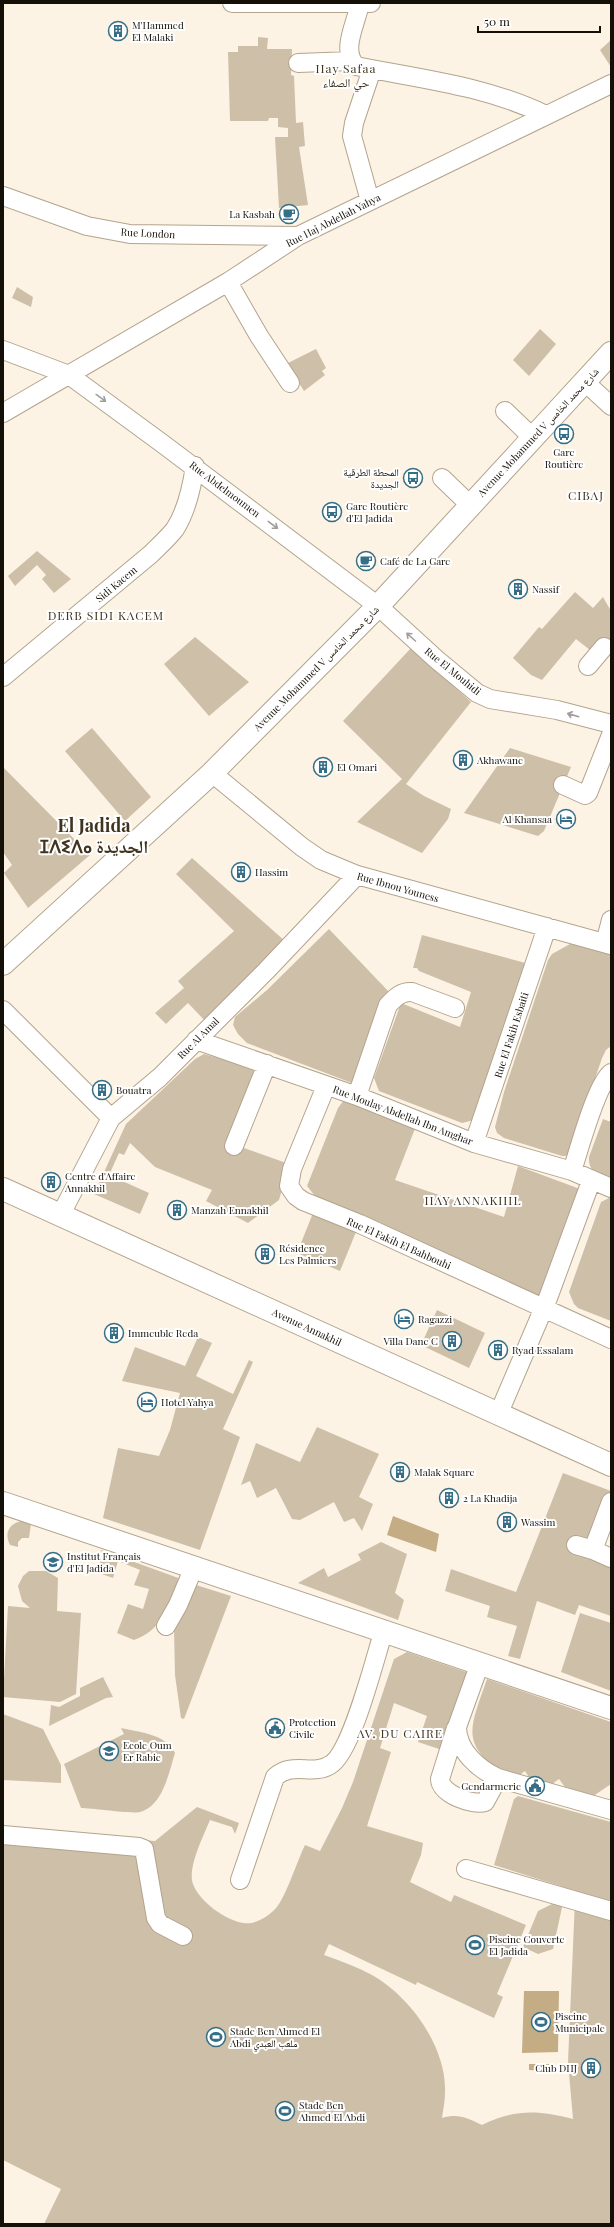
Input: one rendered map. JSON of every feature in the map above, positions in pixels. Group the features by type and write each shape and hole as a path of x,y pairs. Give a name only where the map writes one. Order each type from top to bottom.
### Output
{"street":[{"path":"232,3 364,4 351,38 349,51 351,61 356,66 475,88 504,97 546,115"},
{"path":"298,63 338,63 351,61"},
{"path":"370,201 352,136 354,123 372,69"},
{"name":"Rue Haj Abdellah Yahya","path":"3,413 228,282 298,236 327,231 370,201 611,84"},
{"name":"Rue London","path":"3,196 87,226 130,234 298,236"},
{"path":"228,282 259,336 290,383"},
{"name":"Rue Abdelmoumen","path":"3,350 69,375 195,466 378,606"},
{"name":"Avenue Mohammed V شارع محمد الخامس","path":"3,964 212,773 378,606 470,505 586,383 611,353"},
{"path":"586,383 611,406"},
{"path":"505,411 533,438"},
{"name":"Sidi Kacem","path":"3,676 152,554 168,537 179,522 193,478 195,466"},
{"path":"442,478 470,505"},
{"name":"Rue El Mouhidi","path":"378,606 436,659 477,693 490,699 557,710 611,724"},
{"path":"588,666 608,647"},
{"path":"563,785 585,795 588,793 611,735"},
{"name":"Rue Ibnou Youness","path":"212,773 302,847 321,860 357,875 608,944"},
{"name":"Rue Al Amal","path":"61,1214 111,1118 155,1081 266,971 357,875"},
{"path":"608,944 611,920"},
{"name":"Rue El Fakih Esbaiti","path":"474,1142 547,927"},
{"path":"357,1096 388,1005 397,996 405,992 412,992 455,1008"},
{"path":"3,1010 111,1118"},
{"name":"Rue Moulay Abdellah Ibn Amghar","path":"196,1040 357,1096 474,1142 572,1171 591,1181 611,1188"},
{"path":"234,1146 267,1064"},
{"path":"572,1171 597,1098 604,1081 611,1073"},
{"name":"Rue El Fakih El Bahbouhi","path":"326,1086 292,1169 289,1186 296,1196 303,1201 360,1224 611,1339"},
{"path":"498,1415 542,1308 591,1181"},
{"name":"Avenue Annakhil","path":"3,1189 61,1214 498,1415 611,1465"},
{"path":"611,1502 584,1547 611,1558"},
{"path":"3,1503 384,1630 611,1708"},
{"path":"166,1626 178,1605 194,1567"},
{"path":"240,1880 275,1777 282,1771 292,1769 321,1769 331,1765 345,1748 384,1630"},
{"path":"480,1663 457,1727 440,1783 446,1793 479,1804 485,1802 498,1778"},
{"path":"457,1727 457,1738 460,1745 487,1773 498,1778 611,1810"},
{"path":"3,1835 139,1847 144,1849 156,1918 160,1924 183,1936"},
{"path":"466,1870 611,1911"}],"shaded area":[{"path":"258,37 268,38 267,49 292,49 291,75 294,76 296,123 303,122 305,146 299,147 308,205 279,208 275,137 288,137 288,128 278,127 278,118 269,118 268,121 230,121 228,52 238,52 238,46 258,46"},
{"path":"611,40 611,67 600,50"},
{"path":"17,287 33,297 31,307 12,298"},
{"path":"540,329 556,344 529,376 513,360"},
{"path":"316,349 326,368 322,371 325,375 304,391 299,383 297,384 284,365"},
{"path":"37,551 71,579 54,593 42,579 46,575 37,565 15,586 8,576"},
{"path":"575,592 593,608 603,597 611,611 611,647 595,654 576,639 542,680 531,675 513,658 539,627 542,629"},
{"path":"195,637 249,682 209,716 164,664"},
{"path":"411,648 471,702 406,784 424,796 451,809 448,819 422,853 357,822 402,779 343,721"},
{"path":"92,728 151,797 125,821 65,751"},
{"path":"510,748 571,767 544,831 538,836 464,813"},
{"path":"3,767 90,855 28,908 4,873 12,865 3,852"},
{"path":"192,858 286,942 208,1024 188,1003 166,1024 155,1013 184,988 178,981 234,931 176,874"},
{"path":"329,929 389,992 384,997 354,1082 352,1083 247,1043 238,1034 233,1025 235,1017 267,990"},
{"path":"422,935 529,964 474,1120 462,1123 379,1091 374,1078 401,1003 460,1027 471,992 419,971 417,968 413,968"},
{"path":"570,944 579,944 611,952 611,1046 606,1050 602,1058 571,1150 566,1156 562,1156 504,1138 497,1133 495,1127 504,1092 548,960 552,954"},
{"path":"204,1054 255,1069 240,1112 241,1147 289,1164 279,1200 248,1223 206,1201 212,1190 155,1167 130,1143 124,1155 119,1153 109,1175 149,1193 140,1214 94,1194 126,1124 195,1059"},
{"path":"344,1100 416,1126 395,1180 504,1217 518,1166 580,1189 538,1297 315,1196 307,1186 338,1108"},
{"path":"603,1119 611,1122 611,1182 595,1173 589,1162 589,1157"},
{"path":"611,1197 611,1321 578,1308 574,1304 569,1292 601,1202"},
{"path":"313,1213 356,1232 340,1271 297,1253"},
{"path":"437,1310 485,1333 469,1368 421,1345"},
{"path":"198,1337 212,1343 196,1376 233,1394 249,1360 253,1362 223,1429 240,1437 200,1550 103,1518 118,1448 159,1456 170,1430 180,1393 122,1381 135,1347 185,1366"},
{"path":"317,1427 379,1454 359,1497 373,1504 362,1531 354,1518 344,1522 334,1502 300,1520 292,1519 276,1488 257,1498 250,1481 241,1485 256,1443 300,1462"},
{"path":"563,1473 611,1491 592,1543 572,1537 568,1547 611,1562 611,1616 579,1605 575,1615 537,1601 520,1659 508,1656 517,1626 487,1617 490,1606 445,1591 451,1569 516,1592"},
{"path":"393,1516 439,1534 436,1552 387,1535"},
{"path":"21,1521 31,1524 29,1538 22,1538 18,1542 18,1547 10,1545 8,1541 9,1530 13,1524"},
{"path":"381,1542 407,1554 395,1593 404,1600 398,1620 298,1583 324,1568 328,1577 361,1560 358,1554"},
{"path":"101,1550 184,1580 164,1616 151,1630 134,1640 117,1633 128,1604 143,1609 149,1589 134,1585 140,1570 118,1561 113,1578 99,1573"},
{"path":"29,1571 46,1571 58,1578 57,1611 81,1613 76,1694 60,1702 3,1697 8,1606 30,1608 22,1601 18,1586 23,1576"},
{"path":"193,1584 231,1596 184,1719 181,1718 175,1675 174,1628"},
{"path":"580,1613 611,1623 611,1691 561,1672"},
{"name":"Stade Ben Ahmed El Abdi ملعب العبدي","path":"407,1652 472,1674 445,1751 418,1742 427,1716 394,1703 380,1748 391,1752 367,1826 423,1843 421,1855 410,1882 451,1902 454,1895 526,1925 497,1994 503,1997 494,2018 417,1982 416,1985 329,1944 324,1955 361,1969 372,1975 400,1996 424,2025 440,2059 444,2076 445,2096 442,2118 458,2116 482,2125 505,2116 527,2113 549,2114 573,2119 568,2062 575,1900 611,1911 611,2224 44,2224 61,2189 3,2160 3,1830 155,1841 197,1807 239,1823 235,1834 232,1827 210,1820 194,1861 192,1869 193,1884 201,1897 214,1909 237,1921 253,1923 270,1914 280,1903 305,1845 320,1851 342,1808 353,1782 394,1659"},
{"path":"103,1677 113,1697 106,1698 49,1726 51,1705 59,1707 80,1696 80,1688"},
{"path":"487,1679 611,1722 611,1784 586,1801 573,1798 559,1779 544,1790 536,1788 525,1771 511,1781 495,1768 483,1757 476,1747 473,1736 473,1725"},
{"path":"3,1714 43,1729 61,1765 61,1783 3,1780"},
{"path":"121,1728 159,1738 171,1747 175,1753 160,1796 148,1809 140,1812 81,1808 64,1764 124,1734"},
{"path":"518,1796 611,1822 611,1902 494,1865 514,1799"},
{"path":"564,1898 553,1949 538,1954 523,1947 538,1911"},
{"name":"Piscine Municipale","path":"524,1991 559,1991 558,2052 522,2053"},
{"path":"529,2064 552,2064 552,2071 529,2070"}],"place":[{"name":"M'Hammed El Malaki","path":"118,31"},
{"name":"La Kasbah","path":"289,214"},
{"name":"Gare Routière","path":"564,434"},
{"name":"المحطة الطرقية الجديدة","path":"413,478"},
{"name":"Gare Routière d'El Jadida","path":"332,512"},
{"name":"Café de La Gare","path":"366,561"},
{"name":"Nassif","path":"518,589"},
{"name":"Akhawane","path":"463,760"},
{"name":"El Omari","path":"323,767"},
{"name":"Al Khansaa","path":"566,819"},
{"name":"Hassim","path":"241,872"},
{"name":"Bouatra","path":"102,1090"},
{"name":"Centre d'Affaire Annakhil","path":"51,1182"},
{"name":"Manzah Ennakhil","path":"177,1210"},
{"name":"Résidence Les Palmiers","path":"265,1254"},
{"name":"Ragazzi","path":"404,1319"},
{"name":"Immeuble Reda","path":"114,1333"},
{"name":"Villa Dane C","path":"452,1341"},
{"name":"Ryad Essalam","path":"498,1350"},
{"name":"Hotel Yahya","path":"147,1402"},
{"name":"Malak Square","path":"400,1472"},
{"name":"2 La Khadija","path":"449,1498"},
{"name":"Wassim","path":"507,1522"},
{"name":"Institut Français d'El Jadida","path":"53,1562"},
{"name":"Protection Civile","path":"275,1728"},
{"name":"Ecole Oum Er Rabie","path":"109,1751"},
{"name":"Gendarmerie","path":"535,1786"},
{"name":"Piscine Couverte El Jadida","path":"475,1945"},
{"name":"Piscine Municipale","path":"541,2022"},
{"name":"Stade Ben Ahmed El Abdi ملعب العبدي","path":"216,2037"},
{"name":"Club DHJ","path":"591,2068"},
{"name":"Stade Ben Ahmed El Abdi","path":"285,2111"}],"district":[{"name":"Hay Safaa حي الصفاء","path":"346,75"},
{"name":"CIBAJ","path":"586,495"},
{"name":"DERB SIDI KACEM","path":"106,615"},
{"name":"El Jadida ⵊⴷⵉⴷⴰ الجديدة","path":"94,835"},
{"name":"HAY ANNAKHIL","path":"473,1200"},
{"name":"AV. DU CAIRE","path":"400,1733"}]}
